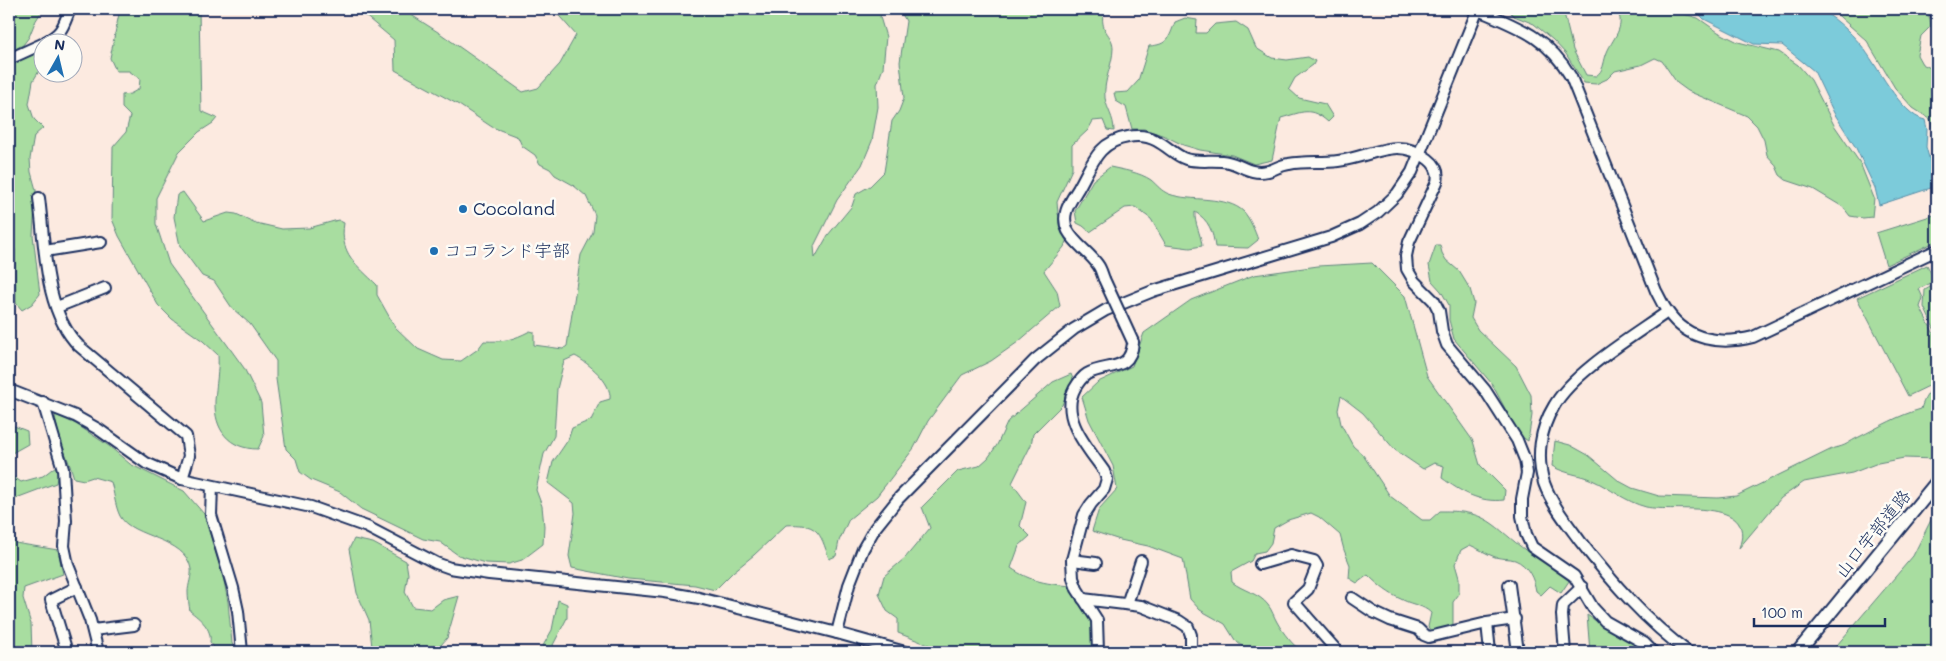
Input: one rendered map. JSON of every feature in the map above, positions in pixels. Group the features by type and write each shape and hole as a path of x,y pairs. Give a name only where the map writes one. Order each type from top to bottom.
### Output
{"main road":[{"name":"山口宇部道路","path":"1798,652 1937,482"}],"street":[{"path":"60,32 70,9"},
{"path":"837,633 856,565 875,528 883,517 899,498 1035,360 1056,342 1106,310 1153,291 1331,237 1360,224 1378,212 1396,194 1412,172 1478,9 1536,37 1556,54 1571,76 1656,291 1667,312 1677,322 1699,336 1724,342 1753,337 1937,250"},
{"path":"1934,9 1937,15"},
{"path":"9,59 32,48"},
{"path":"1098,652 1097,620 1083,600 1073,578 1072,560 1084,515 1104,489 1107,479 1072,419 1070,406 1072,395 1078,383 1086,374 1113,367 1127,359 1132,350 1133,342 1098,265 1068,231 1065,218 1066,208 1093,160 1102,149 1110,142 1119,138 1133,136 1156,140 1186,159 1229,162 1246,171 1269,171 1275,167 1290,164 1339,161 1399,147 1413,149 1431,161 1438,175 1437,182 1409,242 1406,256 1407,269 1414,281 1434,300 1439,311 1442,331 1447,345 1485,390 1517,440 1527,473 1522,499 1522,516 1526,534 1532,547 1574,576 1593,608 1605,621 1644,643 1653,652"},
{"path":"39,198 51,296 70,337 186,436 189,456 182,479"},
{"path":"45,252 100,242"},
{"path":"56,307 105,288"},
{"path":"1667,312 1586,371 1567,389 1553,406 1546,422 1540,446 1540,460 1544,482 1555,506 1602,569 1655,626 1688,652"},
{"path":"9,390 75,416 98,429 146,463 182,479 311,507 336,515 367,527 436,564 489,574 665,592 699,598 905,652"},
{"path":"43,402 63,469 66,522 64,546 68,565 93,630 98,652"},
{"path":"212,486 210,515 233,588 238,611 242,652"},
{"path":"1260,564 1291,555 1314,561 1316,566 1308,589 1294,602 1338,652"},
{"path":"1072,560 1096,563"},
{"path":"1127,604 1140,561"},
{"path":"1509,586 1518,652"},
{"path":"67,652 52,600 77,587"},
{"path":"1565,652 1563,605 1582,588"},
{"path":"1352,598 1372,612 1418,629 1429,637 1487,622 1515,620"},
{"path":"1083,600 1142,606 1179,621 1188,627 1191,635 1191,652"},
{"path":"1487,622 1490,652"},
{"path":"93,630 134,625"}],"green space":[{"path":"9,9 43,9 23,45 9,52"},
{"path":"120,9 199,9 201,111 217,118 199,132 179,152 156,198 156,224 169,264 244,368 261,403 264,436 258,449 239,446 225,436 217,421 215,411 218,355 203,341 172,319 158,305 119,236 112,219 113,147 126,132 130,116 122,108 122,95 130,94 139,89 140,79 129,71 116,71 110,58"},
{"path":"357,9 402,9 523,92 538,88 560,64 576,35 553,9 884,9 880,17 886,37 883,68 877,84 878,107 872,141 862,165 837,200 814,246 815,258 828,235 852,206 856,194 870,186 884,172 892,121 899,111 904,98 900,62 906,21 899,9 1104,9 1104,28 1111,39 1113,48 1105,85 1105,98 1114,131 1107,130 1103,120 1093,121 1088,130 1072,145 1072,169 1057,202 1058,214 1068,235 1064,247 1044,271 1057,291 1060,306 1018,342 991,361 962,375 928,421 914,448 877,496 849,519 839,541 836,556 829,559 820,535 811,527 786,525 715,590 695,585 628,579 572,568 569,556 575,513 574,503 548,483 553,462 568,440 572,428 591,420 600,402 610,399 610,393 603,380 592,368 575,356 564,361 557,389 554,436 544,454 536,490 542,506 543,544 522,560 509,564 485,563 458,555 440,542 423,539 361,509 340,492 311,480 300,472 296,459 286,449 276,379 276,361 250,324 232,308 214,281 202,276 180,246 174,217 177,195 183,192 204,221 228,213 236,214 256,223 282,229 309,228 338,220 344,223 344,243 351,258 377,285 377,295 395,327 418,349 443,360 461,361 478,349 484,341 508,340 530,331 534,332 534,345 563,349 567,346 581,255 593,232 595,215 586,196 573,185 555,175 550,169 540,164 535,155 522,146 518,137 492,127 459,105 395,70 394,40"},
{"path":"1507,9 1563,9 1573,50 1586,75 1596,76 1602,69 1608,49 1619,27 1619,15 1616,9 1666,9 1698,18 1718,32 1738,42 1779,52 1798,65 1811,80 1834,125 1860,163 1874,198 1872,217 1850,216 1843,207 1813,189 1786,180 1780,175 1775,164 1767,155 1764,140 1757,126 1747,116 1688,91 1677,83 1662,61 1655,58 1641,65 1615,71 1607,79 1596,84 1584,83 1566,54 1553,40 1534,24 1514,16"},
{"path":"1831,9 1925,9 1931,26 1921,36 1917,55 1922,64 1937,71 1937,136 1930,119 1913,108 1895,88 1867,41"},
{"path":"1185,18 1197,20 1196,33 1206,33 1215,24 1236,22 1248,30 1256,48 1272,58 1287,60 1308,57 1315,61 1313,65 1295,78 1289,89 1299,98 1325,104 1333,117 1328,122 1311,112 1301,112 1281,118 1272,160 1254,164 1232,155 1183,145 1144,129 1132,129 1126,107 1116,101 1114,93 1128,92 1138,81 1149,46 1160,44 1167,40 1175,22"},
{"path":"32,53 33,82 29,104 34,119 43,128 34,136 30,159 36,190 33,235 40,294 32,304 22,310 16,303 15,250 9,230 9,62"},
{"path":"1110,167 1146,177 1161,190 1169,194 1218,201 1237,207 1248,218 1258,240 1248,248 1215,247 1210,227 1195,212 1202,246 1190,248 1166,245 1151,219 1135,207 1125,208 1090,232 1077,223 1075,211 1093,180"},
{"path":"1937,214 1937,241 1886,265 1876,233"},
{"path":"1436,245 1440,245 1446,260 1459,271 1470,289 1474,303 1471,318 1478,330 1516,366 1531,395 1532,415 1528,441 1519,435 1492,384 1454,339 1449,320 1449,305 1441,291 1432,281 1429,265"},
{"path":"1372,263 1405,296 1427,376 1473,441 1480,465 1505,490 1504,500 1479,498 1456,488 1442,478 1444,466 1434,463 1423,469 1395,450 1363,413 1341,396 1338,410 1341,424 1353,446 1363,455 1390,496 1422,520 1430,520 1440,511 1456,511 1480,517 1489,521 1569,581 1561,593 1550,586 1541,595 1536,591 1530,573 1520,562 1513,559 1495,557 1470,545 1461,550 1455,564 1459,578 1459,594 1453,602 1453,627 1432,632 1428,627 1431,613 1428,610 1393,595 1368,575 1357,583 1349,578 1350,565 1340,535 1319,517 1311,513 1288,520 1274,528 1271,543 1265,551 1255,553 1251,561 1231,572 1232,582 1264,601 1285,634 1302,652 1248,652 1235,640 1225,624 1200,610 1190,599 1183,559 1148,546 1092,531 1099,509 1117,489 1113,466 1089,420 1082,397 1098,382 1132,366 1144,333 1191,300 1254,275 1318,266"},
{"path":"1927,265 1935,281 1919,289 1923,298 1920,307 1937,340 1937,382 1908,396 1857,298"},
{"path":"1937,283 1937,335 1924,307 1925,290"},
{"path":"1071,374 1073,379 1062,405 1033,434 1031,445 1012,483 1026,502 1020,526 1030,536 1019,546 1011,568 1040,582 1072,586 1094,617 1099,652 942,652 898,633 898,619 887,611 879,594 884,576 905,558 930,528 922,507 958,471 979,466 988,458 997,445 1008,421 1053,382"},
{"path":"1937,386 1937,459 1904,458 1878,463 1852,473 1804,482 1781,498 1739,548 1742,532 1736,520 1725,514 1710,510 1646,507 1632,502 1592,480 1552,466 1555,441 1570,445 1588,455 1619,481 1632,488 1659,496 1718,498 1736,496 1834,448 1845,445 1897,418 1921,409 1931,390"},
{"path":"55,415 76,424 109,446 130,464 184,491 204,514 223,576 232,643 235,652 217,651 210,642 207,628 190,611 188,592 191,569 187,558 169,544 126,523 118,512 111,482 93,477 84,480 74,478 60,439"},
{"path":"9,424 27,431 28,444 12,453 11,475 21,482 43,476 56,466 58,472 56,483 11,500 15,543 58,550 63,574 24,588 23,598 31,624 32,652 9,652 9,630 11,623 9,621"},
{"path":"1937,508 1937,652 1831,652 1913,556"},
{"path":"354,539 373,543 406,561 408,574 405,592 413,607 431,609 443,600 459,596 447,638 435,652 375,652 372,647 369,620 357,593 349,549"},
{"path":"558,600 567,604 567,618 553,645 556,652 536,652 540,651 552,630"},
{"path":"1587,615 1613,632 1639,644 1649,652 1590,652"}],"water":[{"path":"1682,9 1817,9 1835,20 1861,45 1890,88 1907,109 1925,120 1927,129 1926,147 1937,186 1879,205 1875,188 1856,148 1834,113 1814,71 1782,45 1754,44 1704,19 1699,14"}],"place":[{"name":"Cocoland","path":"463,209"},
{"name":"ココランド宇部","path":"434,251"}]}
